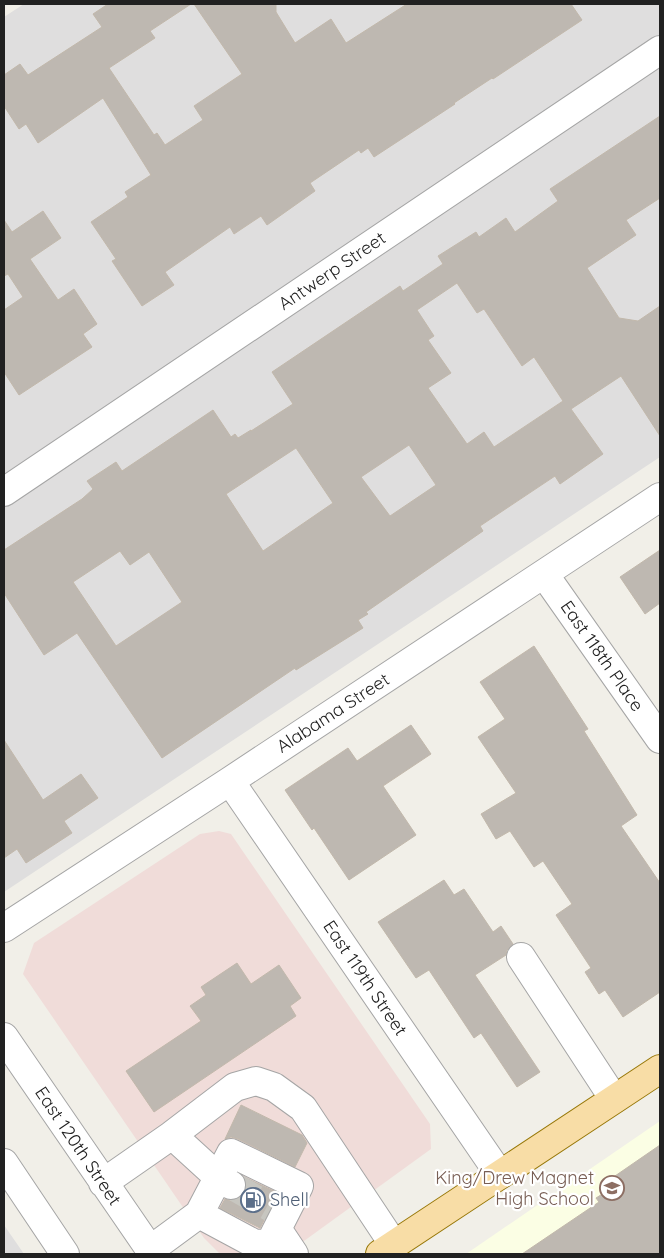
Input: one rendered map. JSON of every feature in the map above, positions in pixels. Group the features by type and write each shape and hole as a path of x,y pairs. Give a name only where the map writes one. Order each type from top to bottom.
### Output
{"main road":[{"path":"387,1250 660,1068"}],"street":[{"name":"Antwerp Street","path":"4,492 660,50"},
{"name":"Alabama Street","path":"4,928 660,497"},
{"name":"East 118th Place","path":"544,574 660,739"},
{"name":"East 119th Street","path":"230,781 500,1175"},
{"path":"521,957 614,1099"},
{"name":"East 120th Street","path":"4,1037 152,1252"},
{"path":"103,1183 235,1087 256,1081 274,1087 303,1108 387,1250"},
{"path":"172,1134 225,1180"},
{"path":"152,1252 199,1214 225,1180 231,1153 299,1186 279,1218 270,1243 254,1244 199,1214"},
{"path":"4,1163 66,1254"},
{"path":"279,1218 294,1254"}],"shaded area":[{"path":"24,4 660,4 660,457 4,892 4,17"},
{"path":"219,831 231,834 430,1124 431,1149 286,1254 220,1254 204,1238 23,974 34,943 200,834"},
{"name":"King/Drew Magnet High School","path":"660,1121 660,1254 466,1254"},
{"path":"4,1225 24,1254 4,1254"}],"building":[{"path":"108,4 191,4 150,31 155,38 109,68 154,135 157,133 165,145 203,120 194,106 242,74 194,4 276,4 276,12 295,43 331,19 346,43 407,4 571,4 582,20 374,157 368,148 361,153 359,150 310,183 315,191 267,225 261,216 234,234 230,227 165,272 174,285 142,306 112,261 116,259 91,222 128,197 125,192 151,175 103,98 38,143 26,124 19,129 4,106 4,75 20,64 28,75 102,27 93,14"},
{"path":"660,116 660,198 626,220 636,235 587,268 619,318 638,321 660,306 660,436 621,376 571,409 603,454 560,484 555,476 480,526 483,531 366,612 368,614 358,620 363,628 296,670 295,668 162,758 77,633 44,655 4,593 4,550 82,499 93,489 87,481 116,462 122,471 213,410 231,437 235,434 238,438 293,404 272,372 400,286 403,291 443,264 438,256 476,232 479,237 506,218 515,232 558,201 550,189","holes":["457,283 477,313 484,309 522,366 534,357 563,401 494,447 484,432 467,444 428,388 451,373 428,340 434,336 417,310","409,445 436,485 390,516 361,477","296,448 333,503 263,551 226,494","120,551 130,565 149,552 182,602 116,646 73,582"]},
{"path":"43,211 61,238 30,259 58,300 74,289 97,324 83,334 92,347 19,395 4,372 4,310 23,297 8,274 4,276 4,220 12,232"},
{"path":"660,550 660,603 645,614 620,577"},
{"path":"534,646 588,729 584,731 637,815 621,826 660,883 660,992 623,1017 605,990 599,994 585,972 591,968 556,915 572,904 543,861 534,867 510,831 496,839 481,814 516,793 478,737 505,719 480,682"},
{"path":"411,725 431,754 383,786 416,835 349,880 314,828 312,830 285,790 348,748 357,761"},
{"path":"4,740 43,800 81,774 98,798 64,821 72,833 26,863 17,849 4,858"},
{"path":"444,880 454,895 464,889 493,932 501,926 513,944 507,950 506,955 475,975 540,1072 517,1087 481,1033 474,1038 429,970 416,978 378,922"},
{"path":"237,963 251,984 279,965 301,998 290,1006 296,1016 154,1112 126,1071 201,1021 190,1006 206,995 201,987"},
{"path":"241,1105 302,1135 307,1143 295,1167 238,1139 231,1137 225,1139"},
{"path":"660,1145 660,1254 522,1254 599,1202 596,1198 620,1183 615,1176"},
{"path":"244,1177 278,1193 260,1228 220,1208 225,1199 231,1201 238,1199 244,1194 247,1185"}],"tunnel":[{"path":"231,1185 275,1210"}],"place":[{"name":"King/Drew Magnet High School","path":"612,1188"},
{"name":"Shell","path":"253,1200"}]}
